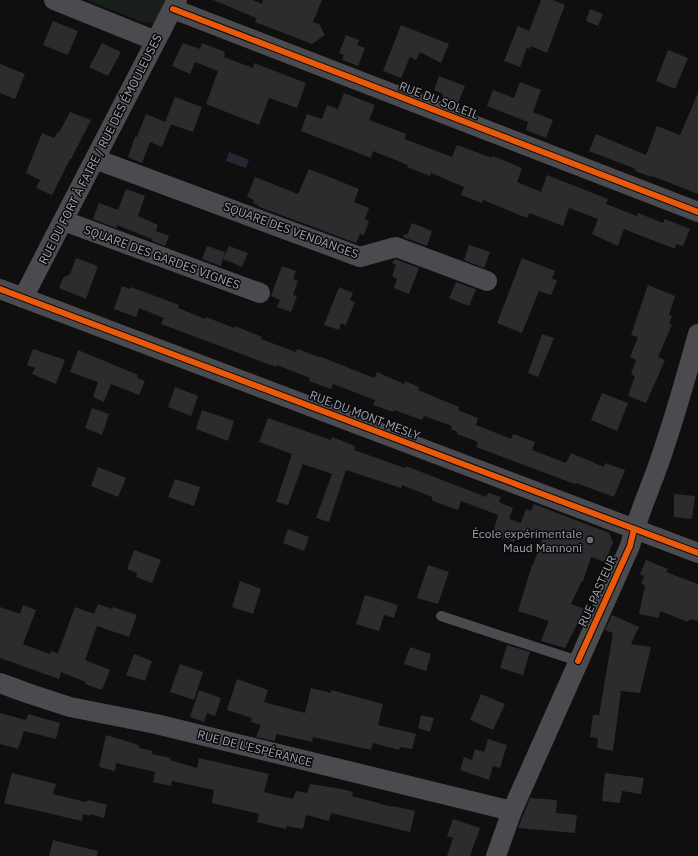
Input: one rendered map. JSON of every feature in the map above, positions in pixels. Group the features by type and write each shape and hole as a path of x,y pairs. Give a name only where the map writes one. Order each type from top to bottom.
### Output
{"street":[{"path":"54,0 156,41"},
{"name":"RUE DU FORT À FAIRE / RUE DES ÉMOULEUSES","path":"23,298 175,4"},
{"name":"RUE DU SOLEIL","path":"175,4 698,212"},
{"name":"SQUARE DES VENDANGES","path":"95,159 360,257 396,247 487,281"},
{"name":"SQUARE DES GARDES VIGNES","path":"64,221 260,293"},
{"name":"RUE DU MONT MESLY","path":"0,289 698,554"},
{"name":"RUE PASTEUR","path":"496,856 512,811 630,546 634,529 658,466 698,334"},
{"name":"RUE DE L'ESPÉRANCE","path":"0,683 70,707 156,724 512,811"}],"lane":[{"path":"441,616 578,661"}],"shaded area":[{"path":"87,0 169,0 155,22 151,23 142,22"},
{"path":"229,152 249,160 246,168 226,161"}],"building":[{"path":"213,0 253,0 262,4 263,0 322,0 313,22 319,24 325,35 312,44 255,22 256,18"},
{"path":"541,0 553,0 565,5 547,53 531,46 530,49 527,48 520,67 504,61 518,26 529,31"},
{"path":"590,9 603,14 598,26 586,21"},
{"path":"53,21 78,31 68,55 43,45"},
{"path":"401,25 449,44 441,63 420,52 416,60 410,57 401,78 383,71"},
{"path":"346,35 359,40 357,45 365,48 358,66 342,60 344,55 339,53"},
{"path":"102,43 121,52 108,76 89,67"},
{"path":"183,43 200,49 202,43 225,52 224,57 253,68 254,63 306,83 297,108 269,98 259,125 206,104 218,71 195,62 190,74 172,66"},
{"path":"668,50 688,58 675,89 656,81"},
{"path":"0,64 25,74 15,99 0,93"},
{"path":"439,76 465,86 458,103 442,97 443,94 434,90"},
{"path":"520,82 541,90 533,112 553,120 546,138 526,130 528,122 487,106 493,90 514,98"},
{"path":"344,93 375,105 369,120 406,134 405,139 452,157 457,145 492,158 493,156 522,168 517,182 541,192 547,175 608,199 606,204 637,216 638,213 663,223 665,219 690,229 683,246 676,244 675,249 624,229 618,246 592,234 598,219 569,208 563,226 529,213 527,218 483,200 482,203 461,195 464,187 431,173 430,176 407,167 408,165 373,151 371,158 301,131 307,114 322,119 327,105 338,109"},
{"path":"698,93 698,194 635,171 636,169 589,151 596,134 646,155 657,126 680,135"},
{"path":"175,97 202,107 193,132 171,124 162,147 150,142 142,163 128,157 135,137 137,137 146,114 165,122"},
{"path":"70,112 91,120 52,195 36,188 40,180 26,173 42,133 54,138 58,132 59,133"},
{"path":"309,169 359,189 354,202 369,208 365,219 369,221 364,235 360,234 356,243 257,206 258,205 253,203 254,200 247,197 255,177 298,194"},
{"path":"126,189 145,196 138,216 158,225 156,231 169,236 165,246 152,241 152,239 117,225 116,228 93,219 99,203 118,210"},
{"path":"412,223 432,231 427,246 403,237 405,234 407,235"},
{"path":"469,245 490,252 484,268 464,260"},
{"path":"207,246 225,252 221,266 202,259"},
{"path":"229,246 248,253 242,267 223,259"},
{"path":"76,258 98,266 86,299 59,288 63,278 70,274"},
{"path":"522,258 555,271 552,278 557,281 551,295 539,291 522,333 497,323"},
{"path":"395,259 419,268 409,294 394,288 397,279 392,276 396,265 392,263"},
{"path":"282,266 296,271 293,279 298,281 293,295 297,296 291,312 277,307 280,300 271,296"},
{"path":"456,282 476,289 469,306 449,298"},
{"path":"648,285 675,296 669,315 672,316 669,324 672,325 658,357 665,360 646,403 628,396 635,376 631,374 636,360 630,357 638,337 631,335"},
{"path":"122,286 130,289 131,287 179,305 178,308 205,319 206,317 234,328 235,326 262,337 261,339 296,352 297,349 319,356 374,378 377,372 404,384 405,381 419,387 418,390 459,407 458,410 478,418 476,425 511,439 513,434 535,442 532,450 566,463 571,453 604,467 605,463 625,470 614,497 576,483 575,484 476,447 478,442 457,434 458,432 451,429 452,426 424,416 422,420 394,410 393,412 373,405 375,400 333,384 331,389 309,381 310,378 277,365 276,367 161,324 164,318 139,308 136,317 114,309"},
{"path":"339,287 353,293 350,300 355,302 346,325 341,323 339,330 324,325"},
{"path":"542,334 554,338 538,377 528,373"},
{"path":"33,349 65,360 56,384 32,374 35,368 27,365"},
{"path":"78,350 138,375 137,378 145,381 139,395 111,384 104,402 93,397 98,382 70,372"},
{"path":"175,387 198,396 191,416 168,407"},
{"path":"602,393 628,403 617,431 591,420"},
{"path":"92,408 109,414 102,435 85,428"},
{"path":"202,410 234,421 228,441 196,429"},
{"path":"268,418 331,440 332,437 355,446 354,450 405,468 406,466 486,497 488,493 501,497 499,502 513,508 509,519 461,501 458,510 433,501 432,497 402,485 401,488 346,470 329,522 316,518 332,474 303,464 288,505 276,502 292,454 259,442"},
{"path":"98,467 126,478 118,497 91,486"},
{"path":"175,479 200,487 194,506 168,497"},
{"path":"674,494 695,496 692,519 674,517"},
{"path":"534,504 609,533 613,542 605,562 591,557 583,581 571,604 585,609 565,648 541,641 549,621 518,611 532,565 542,540 518,531 526,509 531,511"},
{"path":"498,515 521,523 514,542 492,535"},
{"path":"288,529 309,537 304,551 283,543"},
{"path":"134,550 161,560 152,583 136,577 137,573 127,569"},
{"path":"646,560 668,569 666,572 698,584 698,621 690,619 688,622 660,611 659,618 639,614 645,585 641,584 644,576 640,574"},
{"path":"428,565 449,572 438,604 417,598"},
{"path":"240,581 261,589 253,614 232,607"},
{"path":"365,595 398,605 394,618 384,615 379,631 356,624"},
{"path":"98,604 137,615 129,637 97,626 85,660 110,670 102,690 85,684 86,682 61,672 59,679 0,658 0,607 20,614 23,605 36,610 23,644 50,654 51,651 58,653 75,607 94,614"},
{"path":"612,615 639,627 631,644 651,647 640,693 621,691 613,751 597,748 598,738 590,737 593,715 599,715 613,633 605,630"},
{"path":"507,645 530,652 523,675 500,668"},
{"path":"410,647 431,654 426,671 404,664"},
{"path":"134,654 152,661 145,681 126,675"},
{"path":"180,664 203,672 194,700 170,692"},
{"path":"237,679 268,690 264,702 305,713 311,688 331,693 331,690 383,704 378,725 416,734 412,749 400,747 399,750 373,743 371,750 313,737 312,742 276,734 275,741 256,737 261,725 251,722 252,718 227,710"},
{"path":"199,690 221,698 215,716 207,713 204,722 190,717"},
{"path":"481,694 505,704 493,730 470,720"},
{"path":"0,713 26,720 28,714 60,723 56,739 24,731 18,749 0,744"},
{"path":"421,715 434,718 430,732 418,728"},
{"path":"106,735 139,745 139,748 153,751 152,754 171,758 170,760 197,768 199,758 269,774 264,792 293,799 296,791 307,793 310,784 342,789 353,792 352,796 393,807 415,811 410,832 331,813 329,821 306,815 303,829 287,826 286,829 257,822 259,814 212,803 214,790 172,781 171,786 153,782 155,772 116,763 115,771 99,767"},
{"path":"488,739 507,745 500,768 493,766 489,780 460,770 464,757 472,760 475,749 484,752"},
{"path":"12,773 56,784 53,794 86,802 88,800 107,805 104,818 90,814 90,816 83,814 82,821 4,803"},
{"path":"605,773 644,778 641,794 622,791 620,803 602,801"},
{"path":"530,798 557,800 556,813 577,815 575,833 518,828"},
{"path":"453,819 480,828 470,856 447,856 453,838 447,836"},
{"path":"53,840 98,851 97,856 49,856"}],"cycle path":[{"path":"173,9 698,212"},
{"path":"0,289 698,553"},
{"path":"578,661 630,546 634,529"}],"place":[{"name":"École expérimentale Maud Mannoni","path":"590,540"}]}
